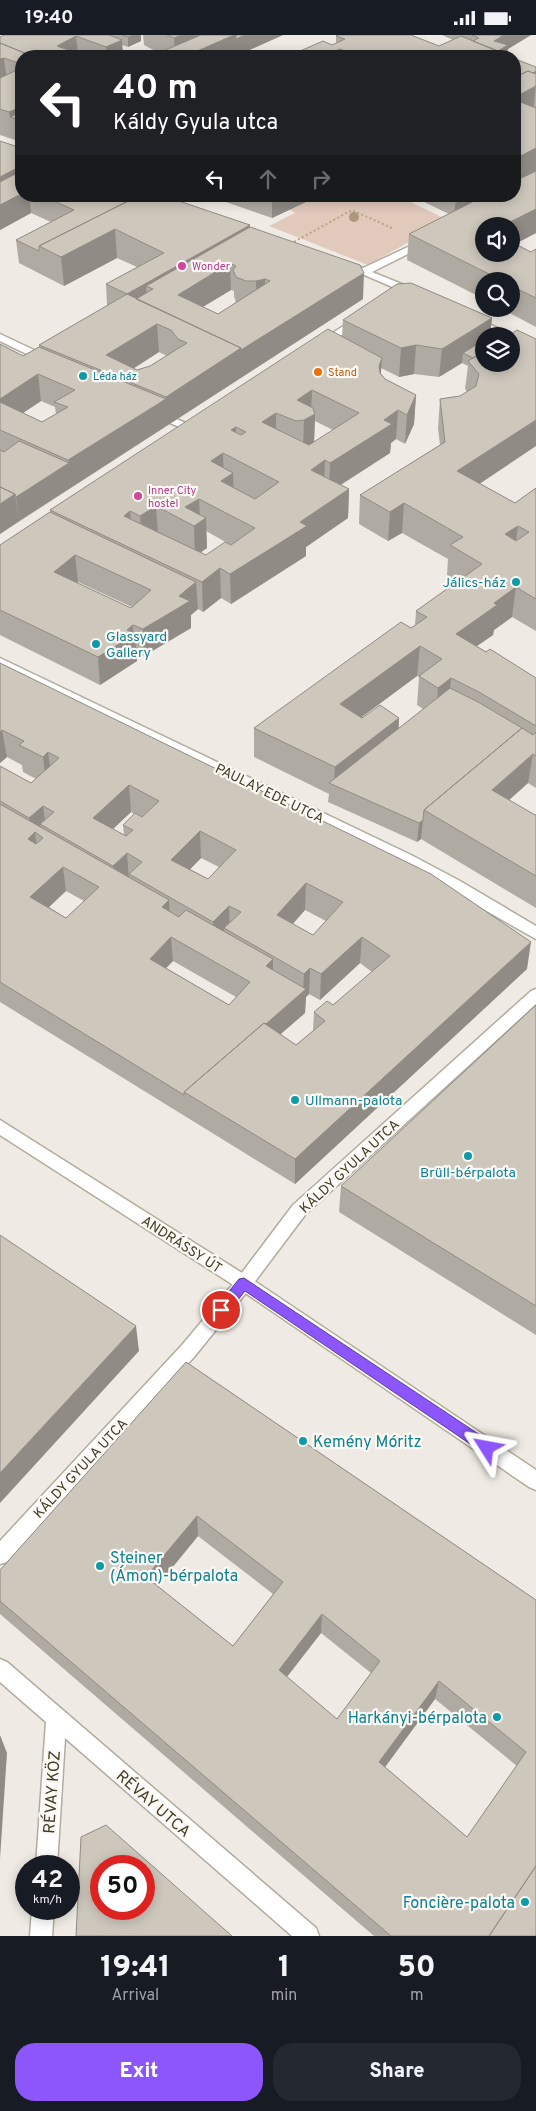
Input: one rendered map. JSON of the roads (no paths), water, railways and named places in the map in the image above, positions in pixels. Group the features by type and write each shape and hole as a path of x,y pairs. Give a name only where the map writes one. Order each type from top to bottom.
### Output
{"street":[{"path":"366,271 432,239"},
{"path":"289,245 366,271 401,291 429,299"},
{"path":"306,353 372,310"},
{"path":"464,316 488,327"},
{"path":"0,337 57,365"},
{"path":"174,421 191,429"},
{"name":"PAULAY EDE UTCA","path":"0,661 408,860 455,885 536,933"},
{"name":"KÁLDY GYULA UTCA","path":"0,1555 188,1351 244,1283 299,1210 536,995"},
{"name":"ANDRÁSSY ÚT","path":"0,1127 244,1283 536,1481"},
{"name":"RÉVAY UTCA","path":"0,1669 308,1936"},
{"name":"RÉVAY KÖZ","path":"47,1855 56,1717"},
{"path":"41,1936 42,1920"}],"place":[{"name":"Wonder","path":"182,266"},
{"name":"Stand","path":"318,372"},
{"name":"Léda ház","path":"83,376"},
{"name":"Inner City hostel","path":"138,496"},
{"name":"Jálics-ház","path":"516,582"},
{"name":"Glassyard Gallery","path":"96,644"},
{"name":"Ullmann-palota","path":"295,1100"},
{"name":"Brüll-bérpalota","path":"468,1156"},
{"name":"Kemény Móritz","path":"303,1441"},
{"name":"Steiner (Ámon)-bérpalota","path":"100,1566"},
{"name":"Harkányi-bérpalota","path":"497,1717"},
{"name":"Foncière-palota","path":"525,1902"}]}
